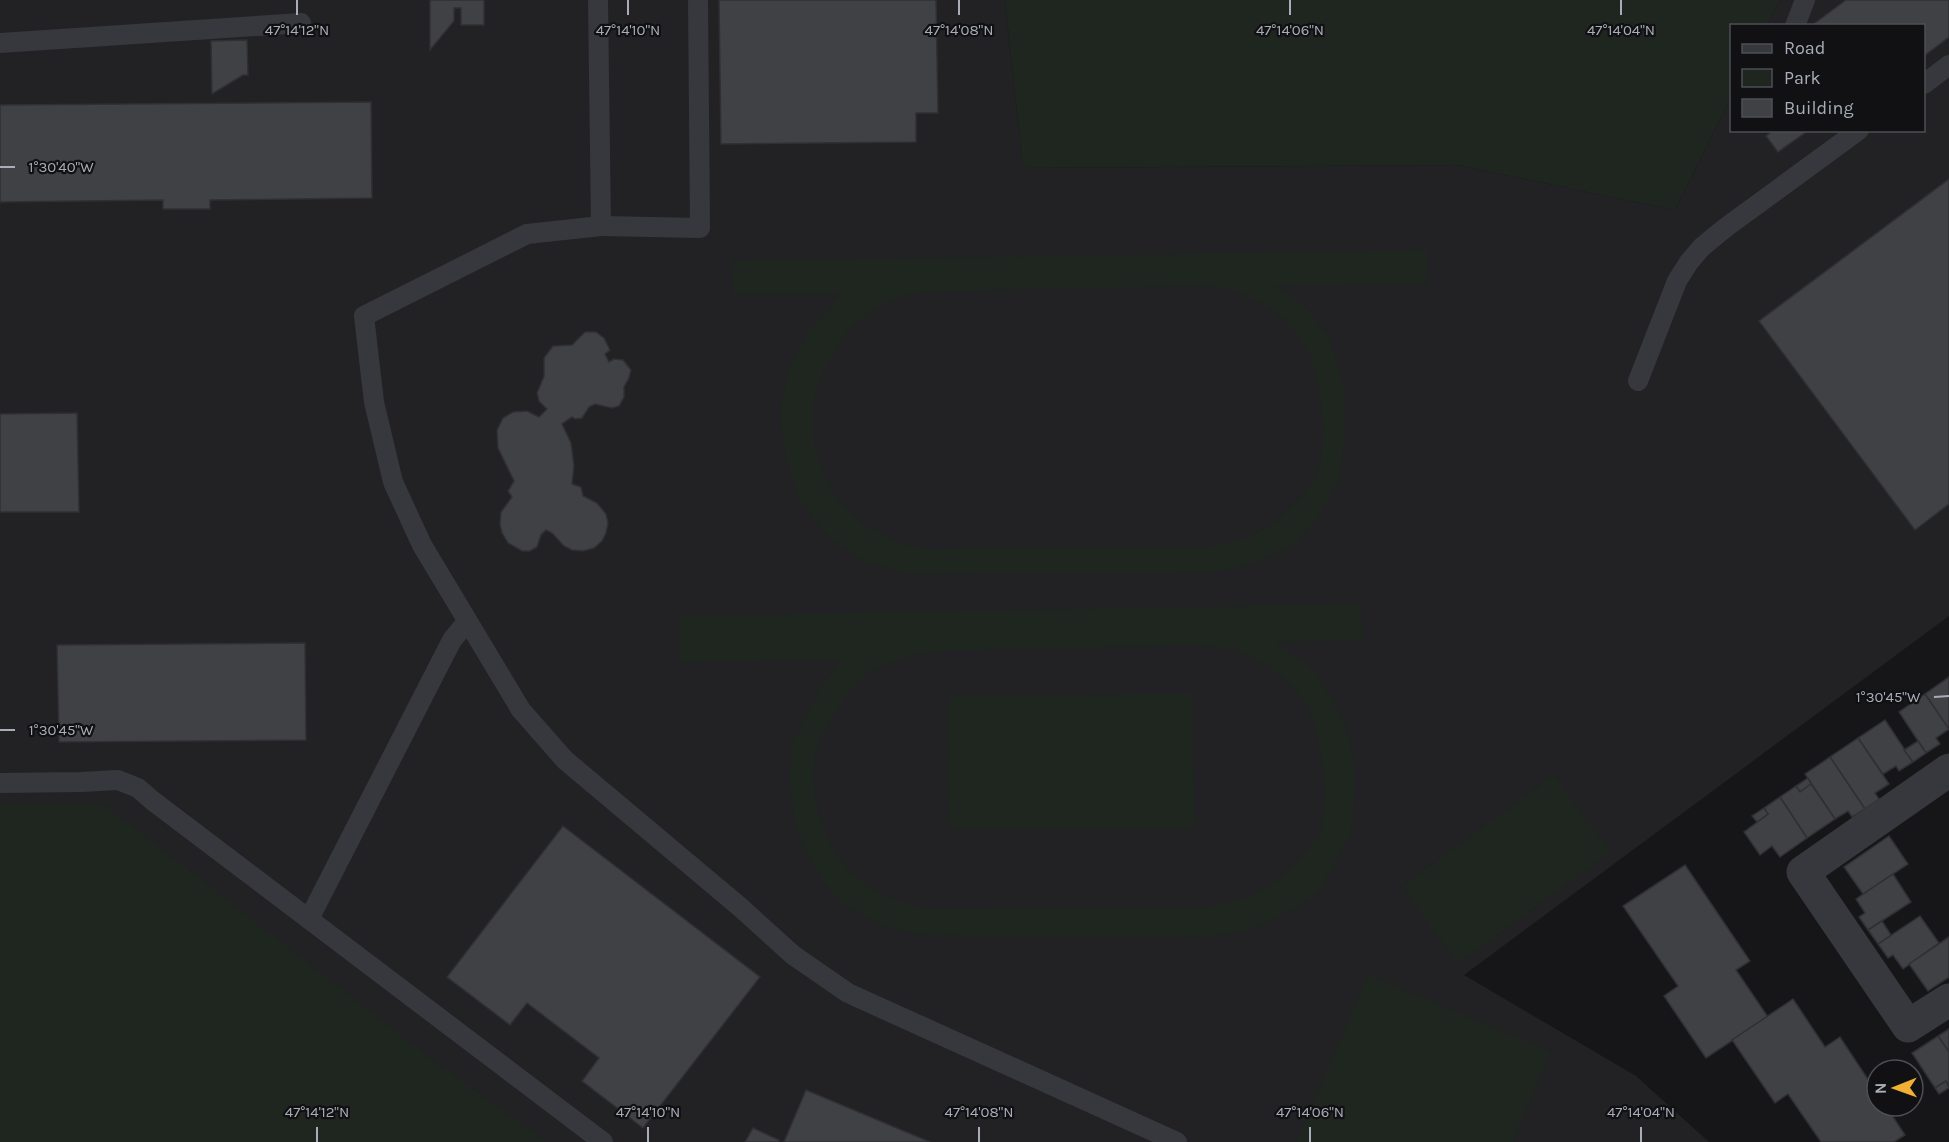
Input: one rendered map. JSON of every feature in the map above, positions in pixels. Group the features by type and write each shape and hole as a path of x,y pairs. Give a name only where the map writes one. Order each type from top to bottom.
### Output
{"street":[{"path":"1949,770 1803,872 1908,1026 1949,1000"}],"lane":[{"path":"598,0 601,226"},
{"path":"698,0 700,228 601,226 527,234 364,316 374,402 393,482 422,545 521,710 565,760 741,907 793,955 848,993 1177,1142"},
{"path":"1795,24 1805,0"},
{"path":"0,43 302,23"},
{"path":"1925,83 1949,65"},
{"path":"1638,381 1677,281 1702,247 1855,132"},
{"path":"309,919 452,640 467,622"},
{"path":"0,783 118,780 138,788 603,1142"}],"shaded area":[{"path":"0,0 1005,0 1023,168 1456,165 1675,210 1730,99 1730,132 1925,132 1925,24 1768,24 1780,0 1949,0 1949,616 1464,975 1636,1076 1709,1142 0,1142"}],"green space":[{"path":"1005,0 1780,0 1768,24 1730,24 1730,99 1675,210 1456,165 1023,168"},
{"path":"1427,250 1427,284 1275,286 1304,304 1328,335 1345,391 1345,436 1339,479 1320,514 1296,544 1259,561 1224,571 909,574 865,562 828,536 800,500 786,459 780,414 789,367 807,334 841,294 734,295 732,261","holes":["1202,286 1237,291 1272,310 1286,321 1306,348 1317,379 1323,442 1316,475 1292,507 1274,522 1255,533 1207,547 925,549 897,542 860,522 841,503 823,474 813,440 813,403 822,373 849,329 875,309 904,295 938,291"]},
{"path":"1361,604 1362,641 1275,642 1316,672 1346,725 1355,763 1355,796 1350,835 1318,893 1285,914 1250,930 1206,938 921,935 881,925 842,904 816,871 797,832 789,787 791,745 821,687 842,660 679,662 678,616","holes":["1200,645 1234,649 1270,667 1295,689 1308,706 1317,733 1325,791 1322,827 1313,844 1275,883 1249,897 1209,907 926,909 892,898 860,880 838,856 823,828 815,797 814,764 817,748 827,726 847,694 872,671 886,664 908,656 940,651"]},
{"path":"1192,693 1195,828 949,828 948,696"},
{"path":"1554,775 1610,852 1458,964 1402,886"},
{"path":"0,804 104,804 421,1051 546,1142 0,1142"},
{"path":"1368,974 1551,1052 1513,1142 1296,1142"}],"building":[{"path":"430,0 484,0 484,25 461,25 461,8 454,8 454,21 430,50"},
{"path":"719,0 936,0 938,113 916,113 916,142 721,144"},
{"path":"1846,0 1949,0 1949,37 1925,55 1925,24 1815,23"},
{"path":"247,40 248,75 243,75 212,94 211,41"},
{"path":"371,102 372,198 210,200 210,209 163,209 163,200 0,202 0,105"},
{"path":"1771,132 1806,132 1778,152 1766,136"},
{"path":"1949,179 1949,504 1915,530 1759,321"},
{"path":"585,332 596,332 604,338 610,350 605,354 609,362 614,359 623,360 631,370 624,387 624,397 619,406 612,408 595,404 589,407 582,418 572,417 562,424 571,443 574,466 572,484 581,487 583,496 597,503 606,514 608,523 606,533 602,541 594,548 583,551 572,550 564,546 546,530 541,535 537,547 530,551 522,551 508,543 500,524 501,512 512,497 508,491 514,481 498,448 497,430 503,418 513,412 527,411 539,417 547,409 539,401 537,393 544,376 544,358 553,346 572,345"},
{"path":"77,413 79,512 0,512 0,414"},
{"path":"305,643 306,740 59,742 57,645"},
{"path":"1949,677 1949,730 1925,694"},
{"path":"1925,694 1949,729 1936,738 1940,744 1926,753 1899,712"},
{"path":"1885,720 1913,762 1899,771 1896,766 1883,774 1858,738"},
{"path":"1858,738 1889,784 1875,793 1879,799 1865,809 1830,757"},
{"path":"1918,741 1926,753 1913,762 1904,750"},
{"path":"1830,757 1865,809 1852,817 1848,811 1835,819 1805,774"},
{"path":"1808,778 1811,784 1800,792 1796,786"},
{"path":"1811,784 1835,819 1807,838 1780,797 1796,786 1800,792"},
{"path":"1780,797 1807,838 1780,857 1772,846 1760,855 1744,832 1768,814 1764,808"},
{"path":"1764,808 1768,814 1757,822 1752,816"},
{"path":"563,826 760,977 643,1128 582,1081 599,1058 527,1003 510,1025 447,977"},
{"path":"1889,836 1908,864 1863,894 1844,867"},
{"path":"1685,865 1750,961 1736,970 1768,1017 1706,1058 1664,996 1678,986 1623,906"},
{"path":"1893,874 1911,902 1868,930 1859,917 1865,913 1856,899"},
{"path":"1920,916 1939,943 1903,969 1893,955 1888,958 1878,944"},
{"path":"1882,921 1891,935 1878,944 1868,930"},
{"path":"1949,937 1949,977 1928,991 1909,964"},
{"path":"1793,999 1825,1047 1840,1037 1865,1075 1865,1118 1894,1118 1905,1135 1894,1142 1821,1142 1788,1094 1775,1103 1732,1040"},
{"path":"1949,1029 1949,1052 1938,1036"},
{"path":"1938,1036 1949,1052 1949,1086 1946,1081 1935,1088 1925,1073 1925,1058 1915,1058 1912,1053"},
{"path":"1946,1081 1949,1088 1939,1094 1935,1088"},
{"path":"806,1090 930,1142 784,1142"},
{"path":"753,1128 779,1140 778,1142 745,1142"}]}
